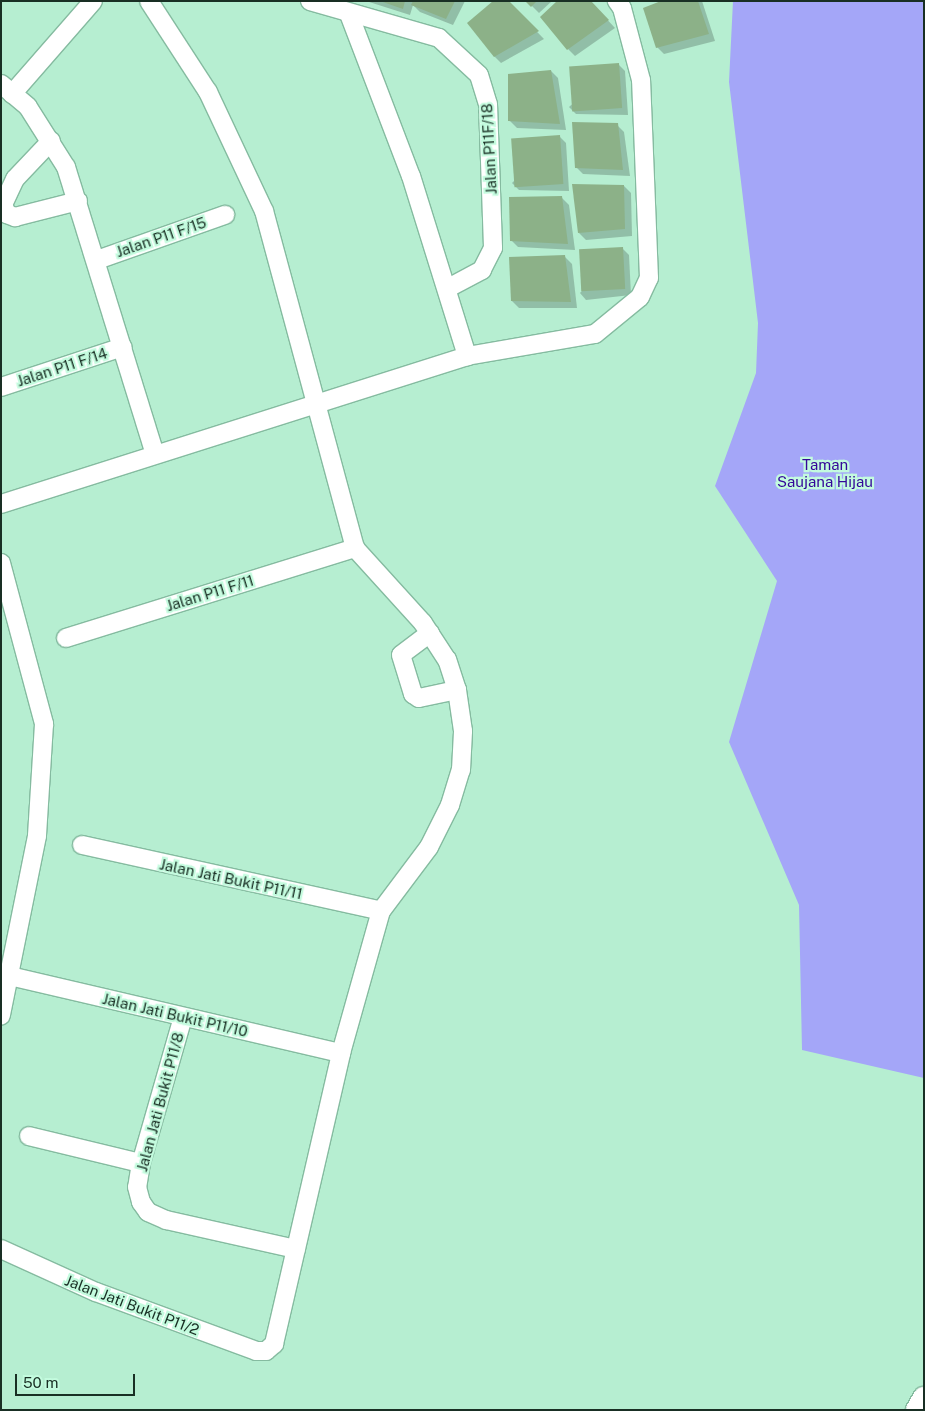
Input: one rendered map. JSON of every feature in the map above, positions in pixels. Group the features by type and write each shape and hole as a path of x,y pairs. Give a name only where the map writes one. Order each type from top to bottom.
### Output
{"main road":[{"path":"917,1410 924,1398"}],"street":[{"path":"93,1 7,89 28,107 66,167 97,260 155,454"},
{"path":"149,1 208,92 264,211 355,548 430,633 447,660 457,690 463,731 461,770 450,805 429,847 381,911 341,1053 296,1250"},
{"name":"Jalan P11F/18","path":"310,1 349,14 439,38 479,75 488,104 493,248 482,270 448,288"},
{"path":"1,504 467,356 595,334 640,297 649,278 641,80 622,8 617,1"},
{"path":"349,14 411,176 448,288 467,356"},
{"path":"51,141 16,179 6,197 5,209 16,217 78,201"},
{"name":"Jalan P11 F/15","path":"97,260 225,215"},
{"name":"Jalan P11 F/14","path":"1,387 123,347"},
{"name":"Jalan P11 F/11","path":"66,638 355,548"},
{"path":"1,563 44,724 37,836 5,975 1,1015"},
{"path":"430,633 401,656 413,694 419,698 457,690"},
{"name":"Jalan Jati Bukit P11/11","path":"82,845 381,911"},
{"name":"Jalan Jati Bukit P11/10","path":"5,975 341,1053"},
{"name":"Jalan Jati Bukit P11/8","path":"183,1017 141,1163 137,1187 141,1202 148,1212 166,1220 296,1250"},
{"path":"29,1136 141,1163"},
{"name":"Jalan Jati Bukit P11/2","path":"1,1249 152,1314 256,1351 266,1351 274,1344 296,1250"}],"green space":[{"name":"Taman Saujana Hijau","path":"733,1 924,1 924,1078 802,1050 799,905 729,742 777,581 715,486 756,373 758,323 729,82"}],"building":[{"path":"380,1 405,1 403,9"},
{"path":"413,1 455,1 446,19 411,5"},
{"path":"493,1 509,1 539,31 494,57 467,23"},
{"path":"525,1 537,1 531,7"},
{"path":"557,1 591,1 609,20 567,50 540,17"},
{"path":"661,1 698,1 709,34 656,48 643,8"},
{"path":"619,63 622,108 572,111 569,66"},
{"path":"551,70 560,124 508,121 508,74"},
{"path":"572,122 618,123 623,170 575,168"},
{"path":"560,135 563,184 515,187 511,138"},
{"path":"572,184 624,185 625,229 578,233"},
{"path":"562,196 568,244 510,241 509,197"},
{"path":"623,247 625,289 581,291 579,249"},
{"path":"565,255 571,302 511,301 509,257"}]}
